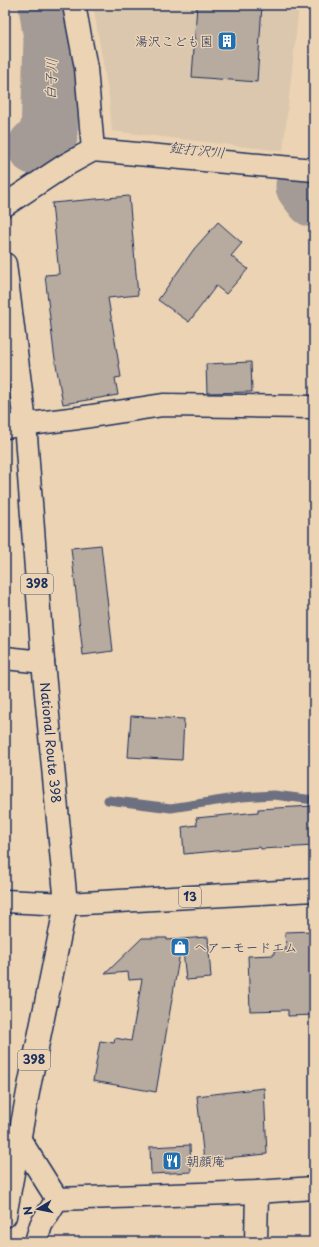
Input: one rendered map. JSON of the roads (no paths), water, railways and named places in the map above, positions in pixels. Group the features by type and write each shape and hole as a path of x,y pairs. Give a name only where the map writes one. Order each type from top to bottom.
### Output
{"main road":[{"path":"74,5 86,68 93,150"},
{"path":"5,205 64,166 93,150 314,170"},
{"name":"National Route 398","path":"5,264 15,425 43,662 66,904 29,1087 12,1142 5,1216"},
{"path":"15,425 78,418 163,405 314,407"},
{"path":"5,658 43,662"},
{"name":"13","path":"5,901 66,904 314,890"},
{"path":"12,1142 57,1199"},
{"path":"57,1199 257,1192 314,1188"},
{"path":"256,1242 257,1192"},
{"path":"36,1242 40,1225 57,1199"}],"waterway":[{"name":"白子川","path":"36,147 49,136 52,39 47,5"},
{"name":"鉦打沢川","path":"304,186 314,199"},
{"path":"108,800 171,808 242,797 274,795 314,800"}],"place":[{"name":"湯沢こども園","path":"227,41"},
{"name":"ヘアーモードエム","path":"180,947"},
{"name":"朝顔庵","path":"172,1161"}]}
